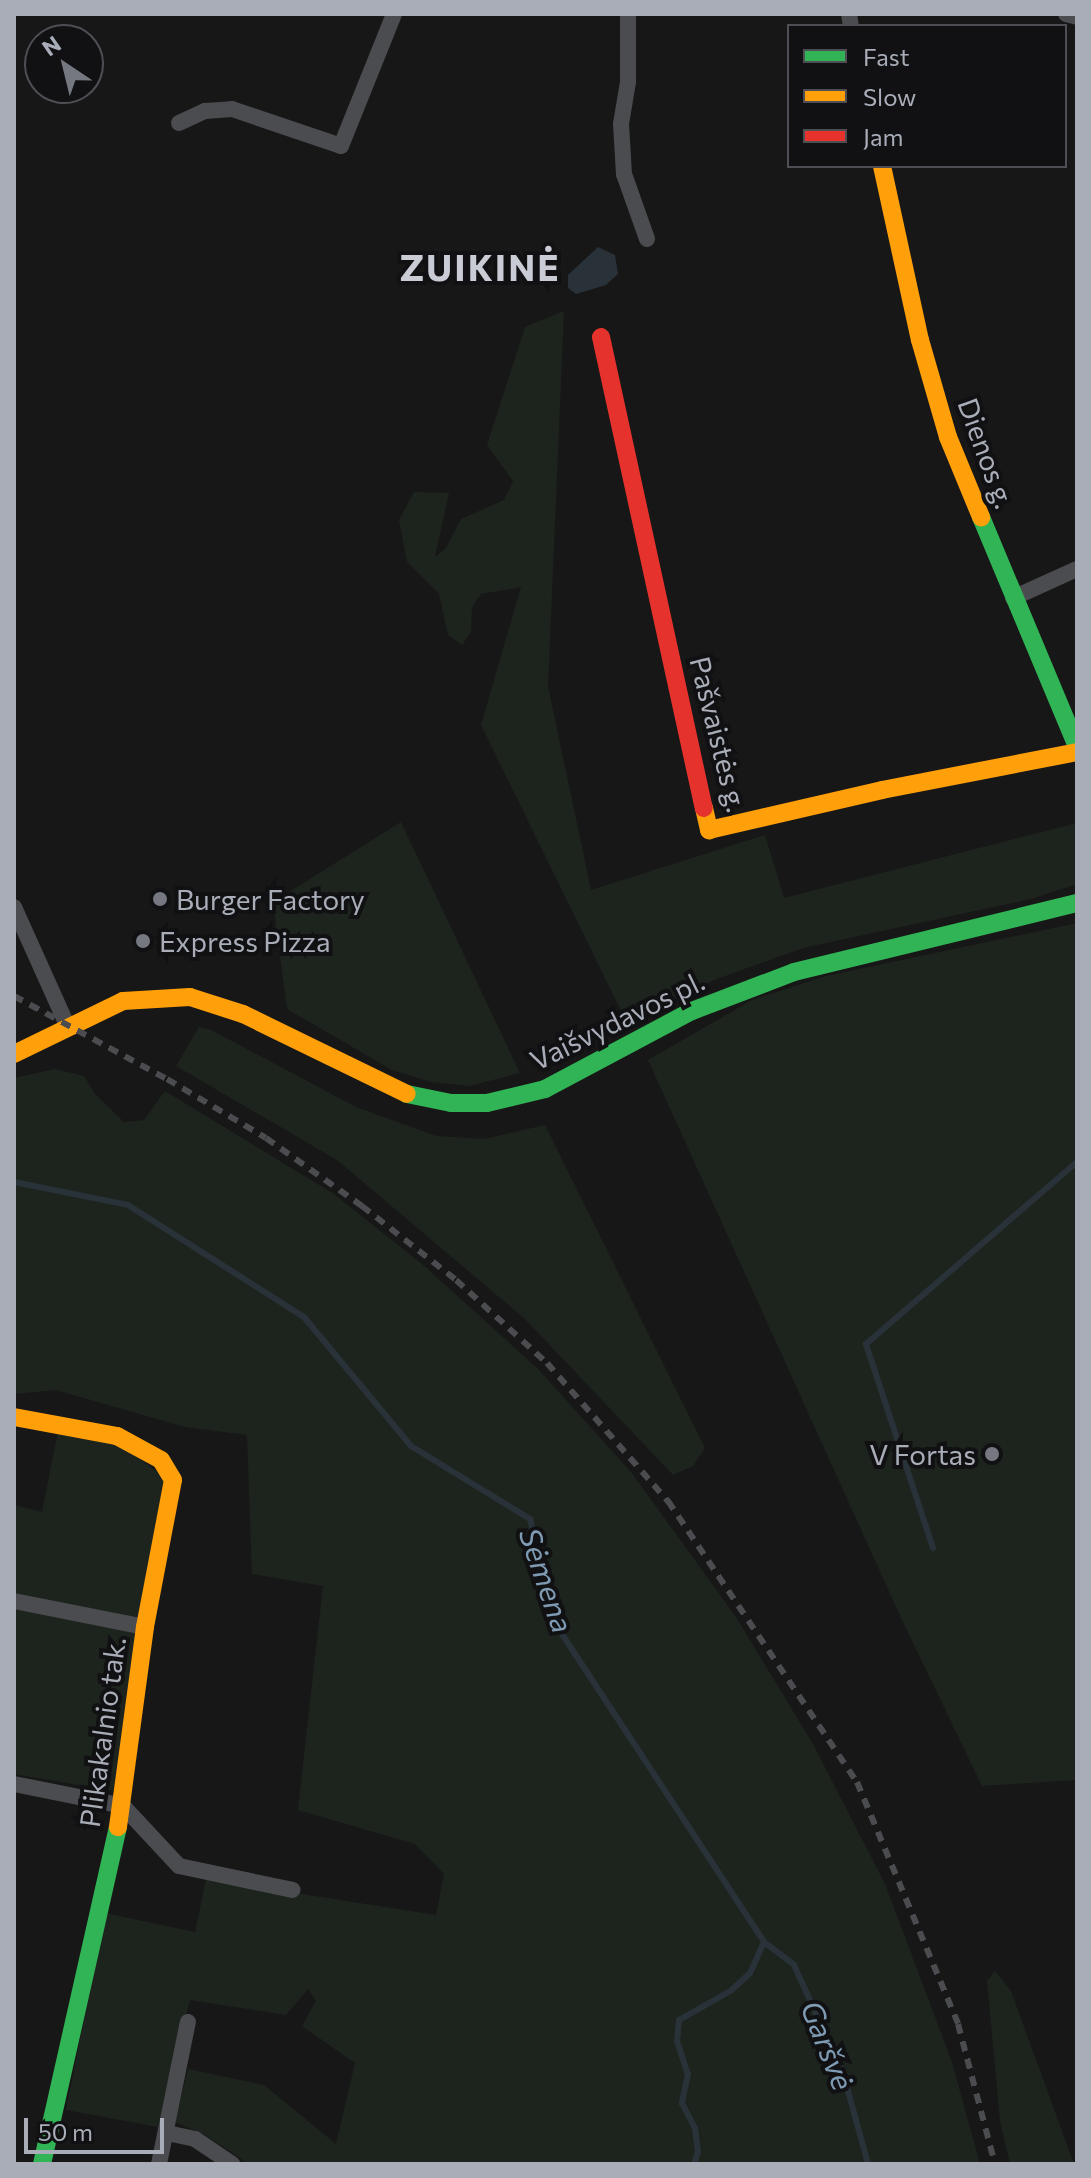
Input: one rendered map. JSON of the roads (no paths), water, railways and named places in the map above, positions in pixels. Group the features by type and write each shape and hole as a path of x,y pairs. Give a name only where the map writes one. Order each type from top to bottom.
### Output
{"street":[{"path":"179,123 205,111 232,109 341,146 394,14"},
{"path":"628,14 628,82 621,124 624,174 647,239"},
{"path":"1066,14 1077,17"},
{"name":"Dienos g.","path":"882,168 920,340 948,437 1077,749"},
{"name":"Pašvaistės g.","path":"601,337 709,830 1077,749"},
{"path":"1013,598 1077,569"},
{"name":"Vaišvydavos pl.","path":"14,1054 67,1025 123,1001 146,997 190,997 243,1014 398,1092 451,1103 487,1103 516,1098 557,1084 692,1011 794,972 1077,903"},
{"path":"14,907 67,1025"},
{"name":"Plikakalnio tak.","path":"14,1417 117,1436 161,1460 173,1480 145,1627 123,1806 42,2164"},
{"path":"14,1601 145,1627"},
{"path":"14,1784 123,1806 179,1866 293,1890"},
{"path":"159,2164 188,2022"},
{"path":"167,2133 195,2139 232,2164"}],"waterway":[{"path":"933,1548 866,1344 1077,1162"},
{"name":"Sėmena","path":"14,1182 128,1205 304,1317 411,1446 530,1519 556,1625 764,1942 750,1973 732,1990 679,2020 677,2041 688,2074 682,2103 695,2128 698,2152 694,2164"},
{"name":"Garšvė","path":"764,1942 794,1965 843,2073 868,2164"}],"railway":[{"path":"14,996 167,1079 266,1138 362,1206 456,1280 547,1363 668,1501 857,1782 958,2024 995,2164"}],"place":[{"name":"Burger Factory","path":"160,899"},
{"name":"Express Pizza","path":"143,941"},
{"name":"V Fortas","path":"992,1454"}],"district":[{"name":"ZUIKINĖ","path":"480,267"}]}
